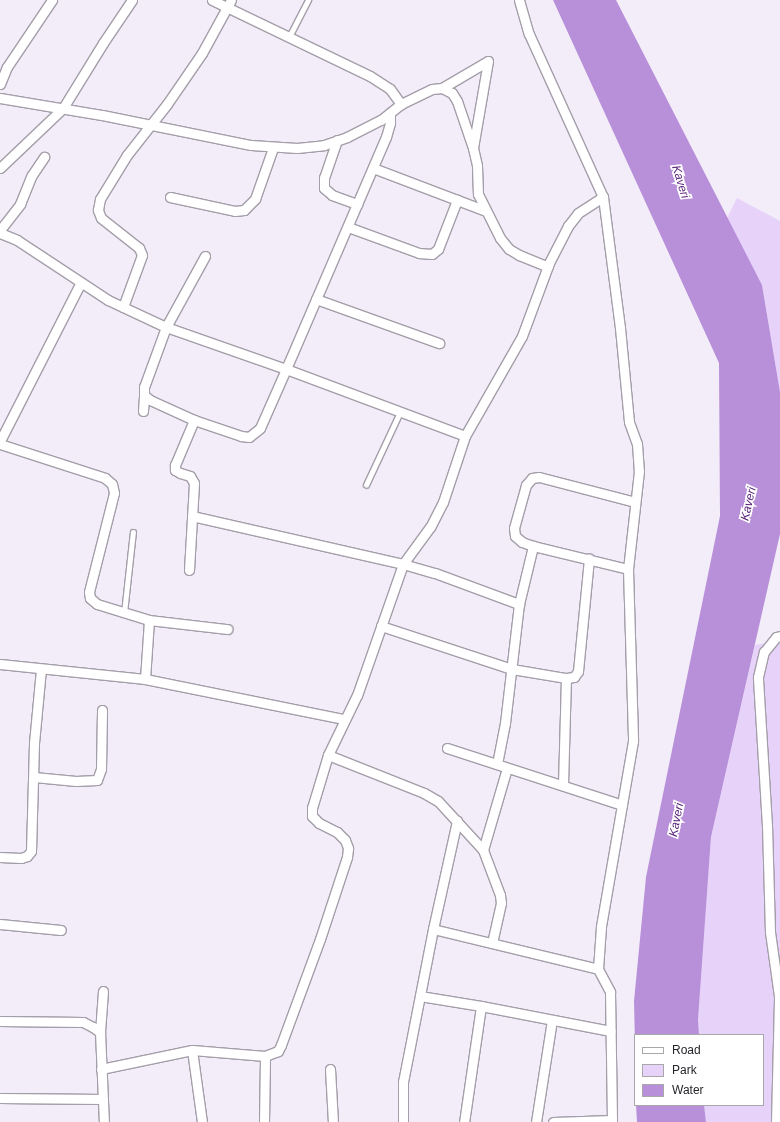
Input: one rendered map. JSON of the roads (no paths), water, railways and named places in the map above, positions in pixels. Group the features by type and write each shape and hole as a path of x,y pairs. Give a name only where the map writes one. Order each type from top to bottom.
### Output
{"street":[{"path":"0,84 7,67 52,0"},
{"path":"0,168 63,108 99,49 132,0"},
{"path":"212,0 229,4 289,37 342,62 383,84 393,92 401,104"},
{"path":"519,0 529,34 603,198 620,328 629,422 637,444 639,471 628,569 633,741 601,927 598,969 610,992 612,1121 553,1122"},
{"path":"123,307 142,255 139,248 101,218 98,210 100,199 127,155 202,53 229,4"},
{"path":"0,98 151,124 222,141 273,148 297,148 320,146 367,127 390,113 401,104 432,89 442,88 488,61 473,148"},
{"path":"442,88 452,93 457,101 473,148 477,166 478,194 500,238 509,249 519,255 548,267"},
{"path":"144,395 150,400 194,420 242,436 249,437 260,428 386,137 390,123 390,113"},
{"path":"337,140 324,178 324,188 332,195 357,204"},
{"path":"170,198 235,211 244,210 255,199 273,148"},
{"path":"0,230 20,204 32,175 44,157"},
{"path":"373,168 486,211"},
{"path":"102,1069 192,1050 265,1056 278,1051 320,939 347,857 348,848 345,840 337,832 319,823 312,816 312,808 328,755 344,719 357,695 403,564 430,527 443,502 464,436 522,336 548,267 573,219 578,213 603,198"},
{"path":"348,227 419,252 432,254 438,249 457,200"},
{"path":"0,233 16,240 108,300 166,327 286,369 464,436"},
{"path":"143,411 144,387 166,327 205,256"},
{"path":"81,282 0,442 105,478 112,484 114,493 88,592 90,598 97,604 149,620 227,629"},
{"path":"316,299 439,342"},
{"path":"189,570 194,483 193,478 175,470 175,465 194,420"},
{"path":"628,569 532,546 522,542 515,536 514,528 526,485 532,478 539,477 635,502"},
{"path":"192,516 403,564 435,573 519,604"},
{"path":"498,764 512,669 519,604 532,546"},
{"path":"381,626 512,669 566,678 574,677 578,671 589,559"},
{"path":"145,679 149,620"},
{"path":"776,1122 779,996 770,932 767,826 758,677 764,652 776,637 780,636"},
{"path":"0,664 145,679 344,719"},
{"path":"0,857 21,858 27,856 31,851 34,743 41,669"},
{"path":"563,786 566,678"},
{"path":"34,777 76,781 97,780 101,769 102,710"},
{"path":"447,748 622,805"},
{"path":"328,755 424,793 438,801 483,850 500,895 501,903 492,943"},
{"path":"483,850 507,768"},
{"path":"403,1122 403,1082 433,929 457,821"},
{"path":"0,924 61,930"},
{"path":"433,929 598,969"},
{"path":"103,991 100,1032 104,1122"},
{"path":"420,996 611,1031"},
{"path":"464,1122 480,1006"},
{"path":"536,1122 552,1020"},
{"path":"0,1021 83,1022 94,1027 100,1032"},
{"path":"192,1050 202,1122"},
{"path":"264,1122 265,1056"},
{"path":"330,1069 333,1122"},
{"path":"0,1098 103,1099"}],"lane":[{"path":"289,37 308,0"},
{"path":"366,485 400,412"},
{"path":"124,612 134,532"}],"water":[{"name":"Kaveri","path":"553,0 616,0 762,285 780,392 780,534 711,837 698,1020 699,1034 635,1034 634,1001 646,877 720,516 719,363"},
{"path":"636,1106 704,1106 706,1122 637,1122"}]}
